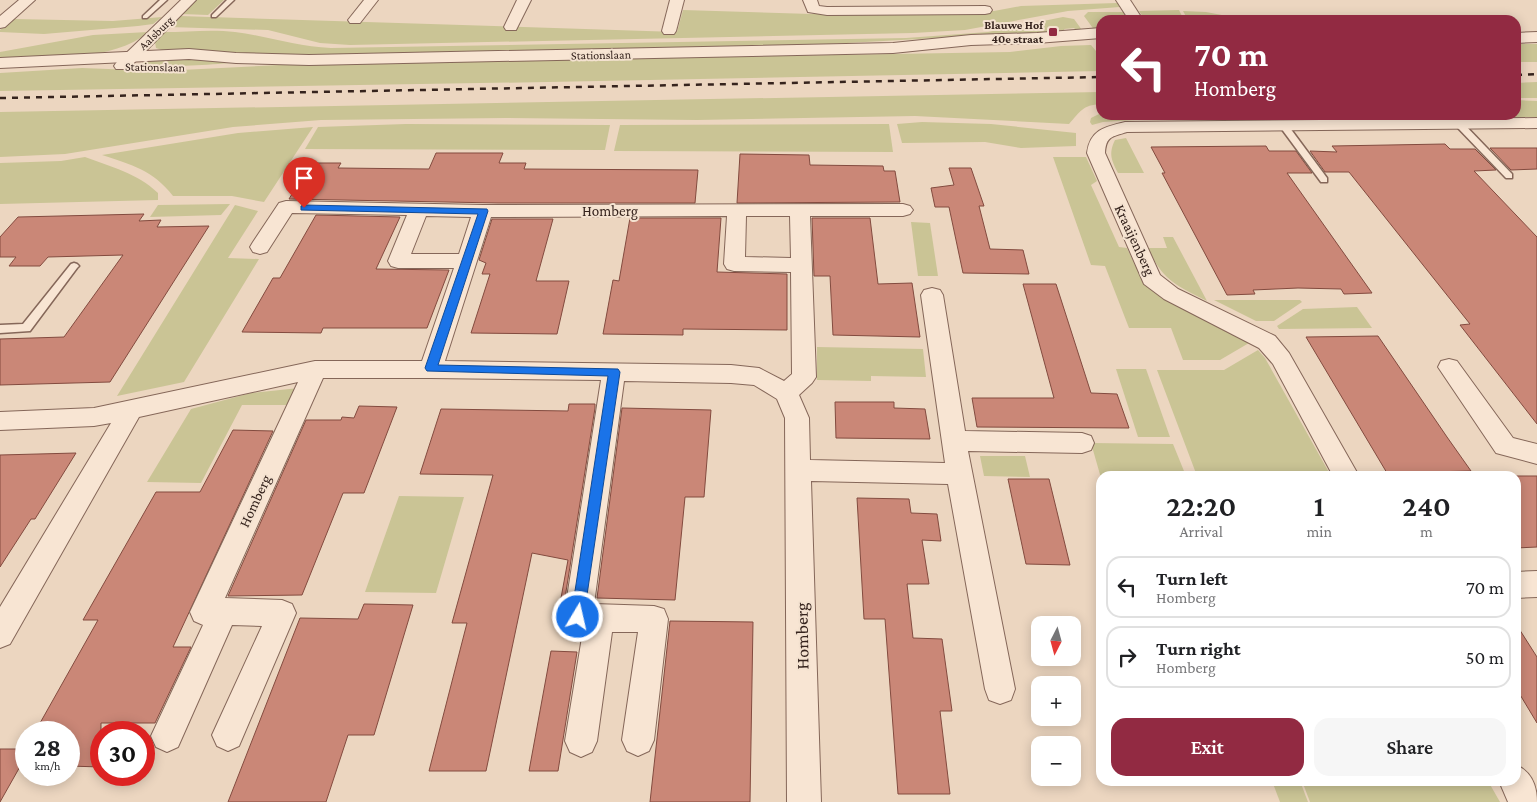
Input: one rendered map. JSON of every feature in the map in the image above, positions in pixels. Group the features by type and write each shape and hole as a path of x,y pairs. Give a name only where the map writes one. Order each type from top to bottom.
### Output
{"street":[{"path":"0,24 28,0"},
{"name":"Aalsburg","path":"128,61 189,0"},
{"path":"355,20 371,0"},
{"path":"510,27 524,0"},
{"path":"669,31 677,0"},
{"path":"810,0 813,9 827,11 985,10"},
{"path":"1123,0 1133,15"},
{"name":"Stationslaan","path":"893,48 971,40 1096,33"},
{"path":"1521,38 1537,37"},
{"name":"Stationslaan","path":"0,63 128,61 181,68 309,60 893,48 978,50 1096,43"},
{"name":"Stationslaan","path":"0,71 128,61"},
{"name":"Kraaijenberg","path":"1343,471 1281,359 1267,342 1171,294 1151,279 1096,153 1097,143 1102,135 1125,127 1537,122"},
{"name":"Homberg","path":"260,247 286,207 483,211 737,212 903,210"},
{"path":"419,210 398,261 467,261"},
{"path":"431,368 483,211"},
{"path":"0,421 94,417 315,370 431,368 731,374 759,377 786,393 804,377 800,211"},
{"path":"737,212 734,264 802,264"},
{"path":"932,294 960,474 1000,689"},
{"path":"1449,367 1505,446 1537,454"},
{"name":"Homberg","path":"228,735 282,613 204,612 315,370"},
{"path":"614,372 578,617 654,619 638,740"},
{"name":"Homberg","path":"786,393 797,418 804,802"},
{"path":"0,634 132,408"},
{"path":"955,442 1082,443"},
{"path":"799,470 960,474"},
{"path":"1521,585 1537,584"},
{"path":"167,736 224,611"},
{"path":"581,741 600,618"},
{"path":"1518,786 1526,802"}],"lane":[{"name":"Aalsburg","path":"145,16 164,0"},
{"path":"214,16 231,0"},
{"path":"1459,124 1509,176"},
{"path":"1284,126 1324,180"},
{"path":"0,329 26,328 74,266"}],"shaded area":[{"path":"196,0 224,0 208,15 181,14"},
{"path":"1117,3 1120,7 1068,11 965,30 913,33 350,45 320,43 268,30 169,27 180,16 677,32 683,10 812,14 994,11 1021,6"},
{"path":"1179,10 1182,15 1142,15 1139,11"},
{"path":"1183,11 1222,15 1185,15"},
{"path":"1088,12 1123,12 1125,15 1096,15 1096,31 1084,16"},
{"path":"162,17 153,24 138,26 44,34 0,32 14,19 113,21"},
{"path":"1063,17 1074,19 1082,30 1074,28 1064,29 1065,31 775,47 281,55 165,51 156,48 155,42 164,32 208,31 235,32 307,46 331,48 906,38 988,32"},
{"path":"148,32 134,42 117,49 98,53 57,58 0,60 0,52 93,35"},
{"path":"1521,44 1537,44 1537,62 1521,62"},
{"path":"1091,45 1096,51 1096,71 0,91 0,73 82,68 161,71 299,64 1010,52 1061,46"},
{"path":"156,56 246,62 176,66 142,63"},
{"path":"1537,82 1537,98 1521,98 1521,83"},
{"path":"1096,92 1096,105 1085,108 1069,124 915,116 697,120 505,118 321,120 233,127 65,154 0,157 0,112"},
{"path":"1521,100 1537,101 1537,117 1521,117"},
{"path":"1096,116 1096,120 1135,120 1103,122 1092,125 1090,122 1091,118"},
{"path":"922,122 991,124 1076,133 1076,146 1021,148 985,142 902,143 897,124"},
{"path":"406,124 610,125 605,150 305,149 318,127"},
{"path":"889,124 893,152 614,151 620,125"},
{"path":"313,127 264,202 232,196 173,196 150,174 102,155 238,133"},
{"path":"1126,138 1144,173 1118,173 1111,153 1115,140"},
{"path":"85,157 141,180 158,193 158,200 0,204 0,163 61,161"},
{"path":"1053,157 1086,157 1097,181 1091,185 1119,247 1127,248 1135,265 1161,293 1249,343 1220,360 1183,360 1171,328 1129,328 1105,266 1091,265"},
{"path":"230,204 221,215 150,217 158,205"},
{"path":"235,205 258,211 228,258 259,259 184,382 117,396"},
{"path":"911,222 930,223 938,276 918,276"},
{"path":"1163,237 1173,237 1207,301 1179,286 1159,268 1148,248 1167,248"},
{"path":"1214,300 1300,300 1302,302 1274,321 1256,321"},
{"path":"1357,307 1372,328 1279,329 1277,326 1303,309"},
{"path":"817,347 923,349 926,377 871,376 871,381 817,380"},
{"path":"1258,350 1265,358 1328,471 1195,471 1157,370 1224,370"},
{"path":"1116,369 1146,369 1170,437 1138,437"},
{"path":"299,388 290,405 242,405 201,483 147,482 191,409 251,393"},
{"path":"1091,443 1173,444 1184,471 1099,471"},
{"path":"980,456 1025,456 1030,477 984,476"},
{"path":"399,496 464,497 436,593 365,592"},
{"path":"1274,786 1302,786 1308,802 1280,802"},
{"path":"1304,786 1491,786 1500,802 1310,802"}],"building":[{"path":"1445,144 1450,149 1475,149 1496,170 1474,171 1537,237 1537,424 1460,325 1470,324 1349,172 1325,172 1310,151 1337,152 1332,146"},
{"path":"1266,146 1269,151 1296,151 1312,173 1287,173 1372,293 1344,294 1341,289 1298,288 1253,290 1255,294 1227,295 1162,173 1165,173 1151,147"},
{"path":"1490,148 1537,148 1537,169 1511,170"},
{"path":"436,153 503,153 499,163 526,163 524,169 698,170 695,203 498,203 289,199 311,163 341,163 338,168 429,169"},
{"path":"740,154 809,155 810,165 883,166 884,171 895,171 900,202 737,203"},
{"path":"949,168 971,168 984,206 979,206 990,249 1023,250 1029,274 963,273 949,207 935,207 931,188 954,185"},
{"path":"144,214 139,221 161,220 157,227 209,226 110,382 0,385 0,339 64,337 123,255 48,257 40,266 9,266 16,257 0,257 0,237 18,217"},
{"path":"316,215 400,217 376,269 449,270 427,328 323,328 321,333 242,332 273,278 280,278"},
{"path":"630,218 721,218 717,272 787,274 787,330 683,329 683,335 603,334 613,280 619,281"},
{"path":"812,218 870,218 878,284 912,283 920,337 833,335 830,276 814,276"},
{"path":"492,219 553,219 536,281 569,281 557,334 471,333 490,274 482,274 486,263 479,260"},
{"path":"1023,284 1056,284 1091,393 1117,394 1129,428 977,427 972,398 1054,398"},
{"path":"1378,336 1471,471 1386,471 1306,337"},
{"path":"835,402 894,402 894,408 925,409 930,439 836,438"},
{"path":"569,404 595,404 595,408 565,598 561,598 568,560 532,553 486,771 429,771 467,623 452,623 493,475 420,474 441,409 568,411"},
{"path":"359,406 397,407 364,493 343,493 302,595 228,596 306,420 354,418"},
{"path":"622,408 711,410 704,497 685,497 675,600 597,598"},
{"path":"233,430 273,431 173,647 191,647 155,723 155,721 90,721 90,767 80,766 80,721 41,721 98,620 83,620 156,492 200,492"},
{"path":"76,453 35,519 31,519 0,567 0,455"},
{"path":"1521,476 1537,476 1537,547 1521,548"},
{"path":"1008,479 1049,479 1070,565 1026,564"},
{"path":"857,498 909,499 911,513 937,514 941,541 922,540 929,584 907,584 913,638 942,639 952,711 940,711 950,794 898,794 885,619 864,619"},
{"path":"364,604 413,605 374,735 348,735 326,802 228,802 300,618 358,619"},
{"path":"670,621 753,622 750,802 650,802"},
{"path":"1521,632 1537,657 1537,723 1521,696"},
{"path":"551,651 577,652 558,771 529,771"},
{"path":"0,749 15,749 15,775 0,802"}],"railway":[{"path":"1521,75 1537,74"},
{"path":"0,98 1096,77"}],"place":[{"name":"Blauwe Hof 40e straat","path":"1053,32"}],"route":[{"path":"304,208 483,211 431,368 614,372 578,617"}]}
